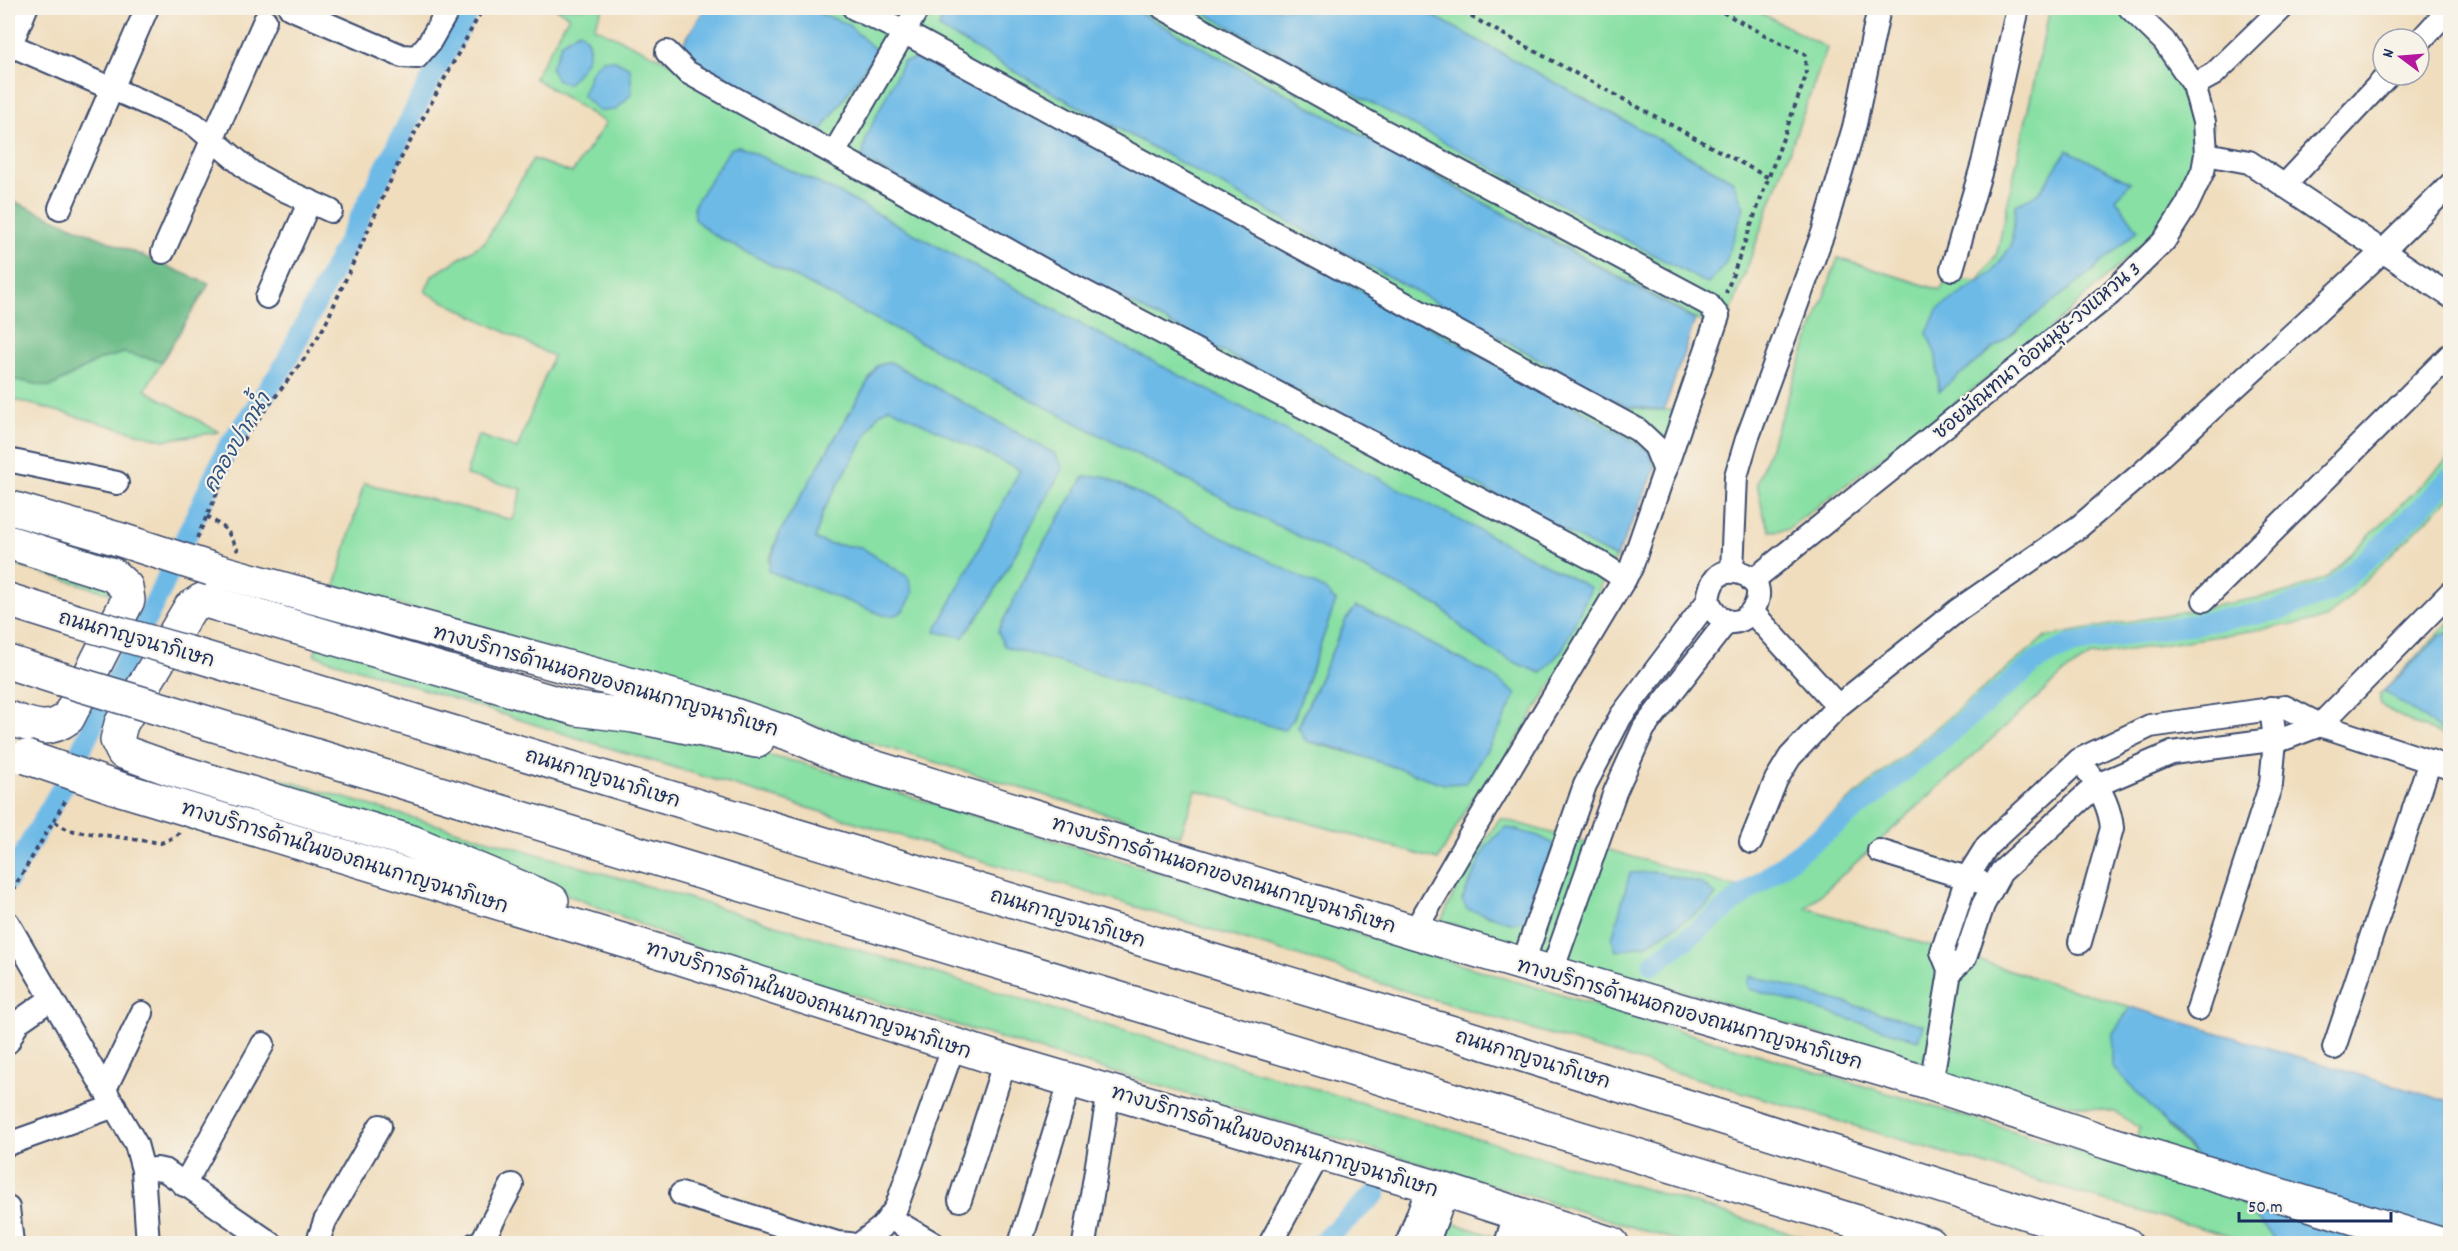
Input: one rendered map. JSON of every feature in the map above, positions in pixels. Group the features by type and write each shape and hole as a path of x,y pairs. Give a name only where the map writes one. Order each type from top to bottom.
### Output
{"main road":[{"name":"ทางบริการด้านนอกของถนนกาญจนาภิเษก","path":"8,507 118,539 202,558 705,705 796,736 847,759 1414,932 1931,1084 2109,1143 2440,1244"},
{"path":"8,542 113,575 126,587 128,600 68,718 58,726 49,728 8,718"},
{"name":"ถนนกาญจนาภิเษก","path":"8,600 1450,1032 2126,1244"},
{"path":"665,953 498,877 412,842 134,757 123,752 117,740 121,724 182,620 190,608 202,600 577,709 634,716 847,759"},
{"path":"8,662 1930,1244"},
{"path":"577,709 593,707 600,701 601,688 586,671"},
{"name":"ทางบริการด้านในของถนนกาญจนาภิเษก","path":"17,755 114,787 665,953 1005,1061 1438,1188 1521,1230 1612,1244"}],"street":[{"path":"26,8 8,47 112,88 194,124 251,172 331,211"},
{"path":"60,208 147,8"},
{"path":"290,8 402,56 417,57 429,44 449,8"},
{"path":"854,8 904,32 1638,430 1655,446 1665,471"},
{"path":"834,153 918,8"},
{"path":"1163,8 1372,124 1708,304 1718,316 1631,568 1414,932"},
{"path":"1732,571 1736,476 1747,439 1823,233 1855,124 1879,8"},
{"path":"1952,269 1983,163 2018,8"},
{"name":"ซอยมัณฑนา อ่อนนุช-วงแหวน 3","path":"1752,581 2110,294 2164,241 2187,205 2204,171 2206,154 2204,122 2194,85 2164,41 2130,8"},
{"path":"2194,85 2214,74 2282,8"},
{"path":"2431,29 2451,8"},
{"path":"163,252 265,20"},
{"path":"667,52 687,72 1058,278 1599,562 1624,579"},
{"path":"2284,186 2377,87"},
{"path":"2206,154 2249,162 2451,296"},
{"path":"1751,842 1776,780 1790,757 1838,706 1958,610 2080,526 2142,473 2383,251 2451,185"},
{"path":"267,297 310,201"},
{"path":"2204,600 2451,355"},
{"path":"8,460 117,483"},
{"path":"1732,571 1746,574 1756,585 1758,599 1753,613 1741,621 1727,621 1714,614 1708,601 1709,586 1718,575 1732,571"},
{"path":"1950,972 1965,958 1983,905 2009,862 2097,785 2172,753 2275,740 2293,736 2320,725 2451,593"},
{"path":"1538,967 1585,785 1621,716 1708,601"},
{"path":"1753,613 1838,706"},
{"path":"1538,967 1644,728 1727,621"},
{"path":"1931,1084 1950,972 1942,952 1967,878 1987,846 2079,760 2150,726 2271,708 2287,707 2320,725 2440,765 2334,1048"},
{"path":"2198,1009 2271,784 2275,740 2271,708"},
{"path":"2079,760 2097,785 2111,812 2112,828 2080,942"},
{"path":"1879,851 1992,887"},
{"path":"8,923 136,1144 143,1170 148,1244"},
{"path":"8,1042 18,1022 51,999"},
{"path":"8,1144 110,1098 142,1013"},
{"path":"184,1185 263,1044"},
{"path":"860,1244 890,1218 896,1208 914,1163 954,1045"},
{"path":"960,1200 1005,1061"},
{"path":"1020,1244 1071,1079"},
{"path":"1084,1244 1109,1091"},
{"path":"317,1244 325,1221 380,1126"},
{"path":"1270,1244 1319,1154"},
{"path":"143,1170 166,1171 272,1244"},
{"path":"476,1244 482,1241 512,1185"},
{"path":"1407,1244 1438,1188"},
{"path":"1427,1244 1438,1188"},
{"path":"681,1194 850,1244"},
{"path":"8,1208 12,1243"},
{"path":"890,1218 934,1244"}],"path":[{"path":"202,558 238,446 293,374 324,327 399,162 483,8"},
{"path":"1455,8 1769,177"},
{"path":"1715,8 1805,54 1806,76 1718,316"},
{"path":"8,898 55,822 70,793"},
{"path":"55,822 68,830 161,843 176,836 193,810"}],"green space":[{"path":"555,8 603,8 594,27 671,63 678,52 847,24 807,8 946,8 940,28 1017,73 1625,406 1650,410 1679,410 1655,470 1535,514 1616,558 1598,591 1602,602 1496,774 1472,799 1438,860 1196,790 1180,836 812,725 335,586 364,483 513,520 522,489 466,475 478,435 517,449 553,356 425,292 432,276 485,242 533,159 572,173 606,123 534,78 569,16","holes":["738,146 837,192 1092,330 1542,673 1514,662 1487,647 1463,629 1441,607 1200,487 714,235 730,149","890,362 1055,454 1063,468 988,603 963,637 935,632 1020,470 889,406 878,415 823,511 815,539 829,544 861,547 769,561 779,534 877,366","1084,477 1336,601 1294,718 1283,730 998,631 1039,551","1356,607 1515,694 1498,732 1466,783 1306,741 1298,727 1346,620"]},
{"path":"1131,8 1195,8 1732,180 1419,8 1752,8 1827,48 1727,323 1703,323"},
{"path":"2050,8 2129,8 2213,126 2193,176 2155,232 2036,342 1786,530 1770,531 1763,513 1757,483 1838,258 1940,290 1948,279 1979,281 1997,253"},
{"path":"8,199 209,284 162,361 124,353 101,359 50,387 8,378"},
{"path":"124,353 162,361 145,390 219,432 163,440 8,398 8,378 50,387 101,359"},
{"path":"2450,457 2450,497 2326,619 2091,656 2064,673 1806,908 2131,1007 2123,1017 2168,1127 2273,1236 2275,1243 2255,1243 2118,1205 1379,983 1335,967 603,746 314,655 319,641 629,726 798,762 2130,1166 2139,1128 2115,1112 1985,1089 1714,1000 1626,977 1441,921 1466,868 1500,818 1739,888 1780,858 2045,637 2290,592 2327,577"},
{"path":"8,549 103,578 113,594 8,563"},
{"path":"2450,622 2450,737 2416,725 2380,705 2380,694"},
{"path":"8,696 51,710 47,717 8,711"},
{"path":"256,772 681,896 1823,1243 1686,1243 688,945 526,879 250,786"},
{"path":"1443,1220 1499,1238 1497,1243 1434,1244"}],"water":[{"path":"705,8 807,8 847,24 877,51 822,130 678,52"},
{"path":"946,8 1131,8 1695,320 1664,410 1625,406 1017,73 939,28"},
{"path":"1195,8 1419,8 1732,180 1744,207 1725,264 1708,284"},
{"path":"579,31 589,44 589,51 583,65 567,84 556,79 551,68 562,42"},
{"path":"928,56 1585,412 1649,451 1655,470 1616,558 862,159 866,137 903,62"},
{"path":"602,60 615,60 630,68 632,93 616,110 599,111 582,95 592,70"},
{"path":"738,146 837,192 1092,330 1591,588 1562,650 1542,673 1513,662 1487,647 1463,629 1441,607 1200,487 714,235 695,220 694,205 730,149"},
{"path":"2067,150 2131,182 2116,199 2138,230 2091,272 1939,391 1936,356 1927,333 1937,310 1992,273 2011,246 2016,205 2040,192"},
{"path":"890,362 1055,454 1063,468 988,603 963,637 935,632 1020,470 889,407 878,415 823,511 815,539 829,544 861,547 908,577 913,593 905,608 899,614 883,615 768,571 779,534 877,366"},
{"path":"1104,476 1324,589 1336,601 1294,718 1284,730 1004,646 998,631 1039,551 1084,477"},
{"path":"1356,607 1372,613 1493,676 1516,694 1498,732 1466,783 1444,784 1341,749 1306,741 1298,728 1346,620"},
{"path":"2450,632 2450,736 2384,691 2440,636"},
{"path":"1505,827 1538,836 1556,845 1528,921 1510,922 1467,909 1462,900 1486,847"},
{"path":"1656,872 1700,883 1716,895 1706,907 1646,945 1616,951 1612,939 1630,873"},
{"path":"1750,976 1923,1025 1918,1040 1750,989 1747,984"},
{"path":"2131,1007 2450,1102 2450,1243 2275,1243 2273,1236 2113,1067 2113,1033"}],"waterway":[{"name":"คลองปากน้ำ","path":"8,881 59,793 163,586 227,449 284,366 423,94 471,8"},
{"path":"1653,964 1872,797 2039,659 2073,644 2278,610 2329,592 2388,540 2450,478"},
{"path":"1320,1244 1376,1193"}]}
